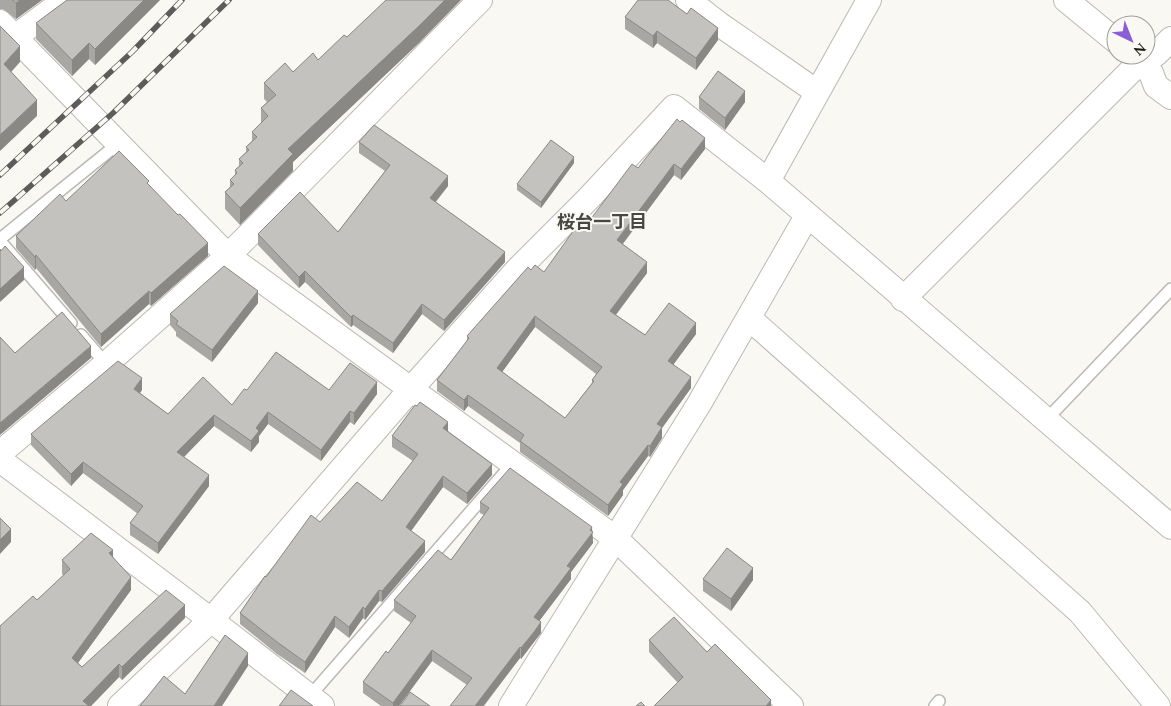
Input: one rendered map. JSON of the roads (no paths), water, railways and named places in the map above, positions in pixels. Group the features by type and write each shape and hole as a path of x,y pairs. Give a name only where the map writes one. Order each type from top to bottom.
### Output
{"street":[{"path":"65,0 7,29 228,256 615,538 791,706"},
{"path":"0,453 106,364 228,256 480,0"},
{"path":"688,0 719,24 817,92"},
{"path":"768,181 869,0"},
{"path":"1066,0 1106,33"},
{"path":"1156,54 1171,39"},
{"path":"904,299 1129,65"},
{"path":"1143,65 1151,73 1156,86 1171,97"},
{"path":"120,706 211,620 410,390 518,269 588,199 674,107 768,181 1171,527"},
{"path":"511,706 700,404 807,216"},
{"path":"749,318 1080,612 1158,706"},
{"path":"0,460 316,701"}],"lane":[{"path":"106,364 0,240 119,143"},
{"path":"1046,420 1171,289"},
{"path":"316,701 513,463"}],"railway":[{"path":"0,175 132,52 182,0"},
{"path":"0,213 113,113 229,0"}],"district":[{"name":"桜台一丁目","path":"602,222"}]}
